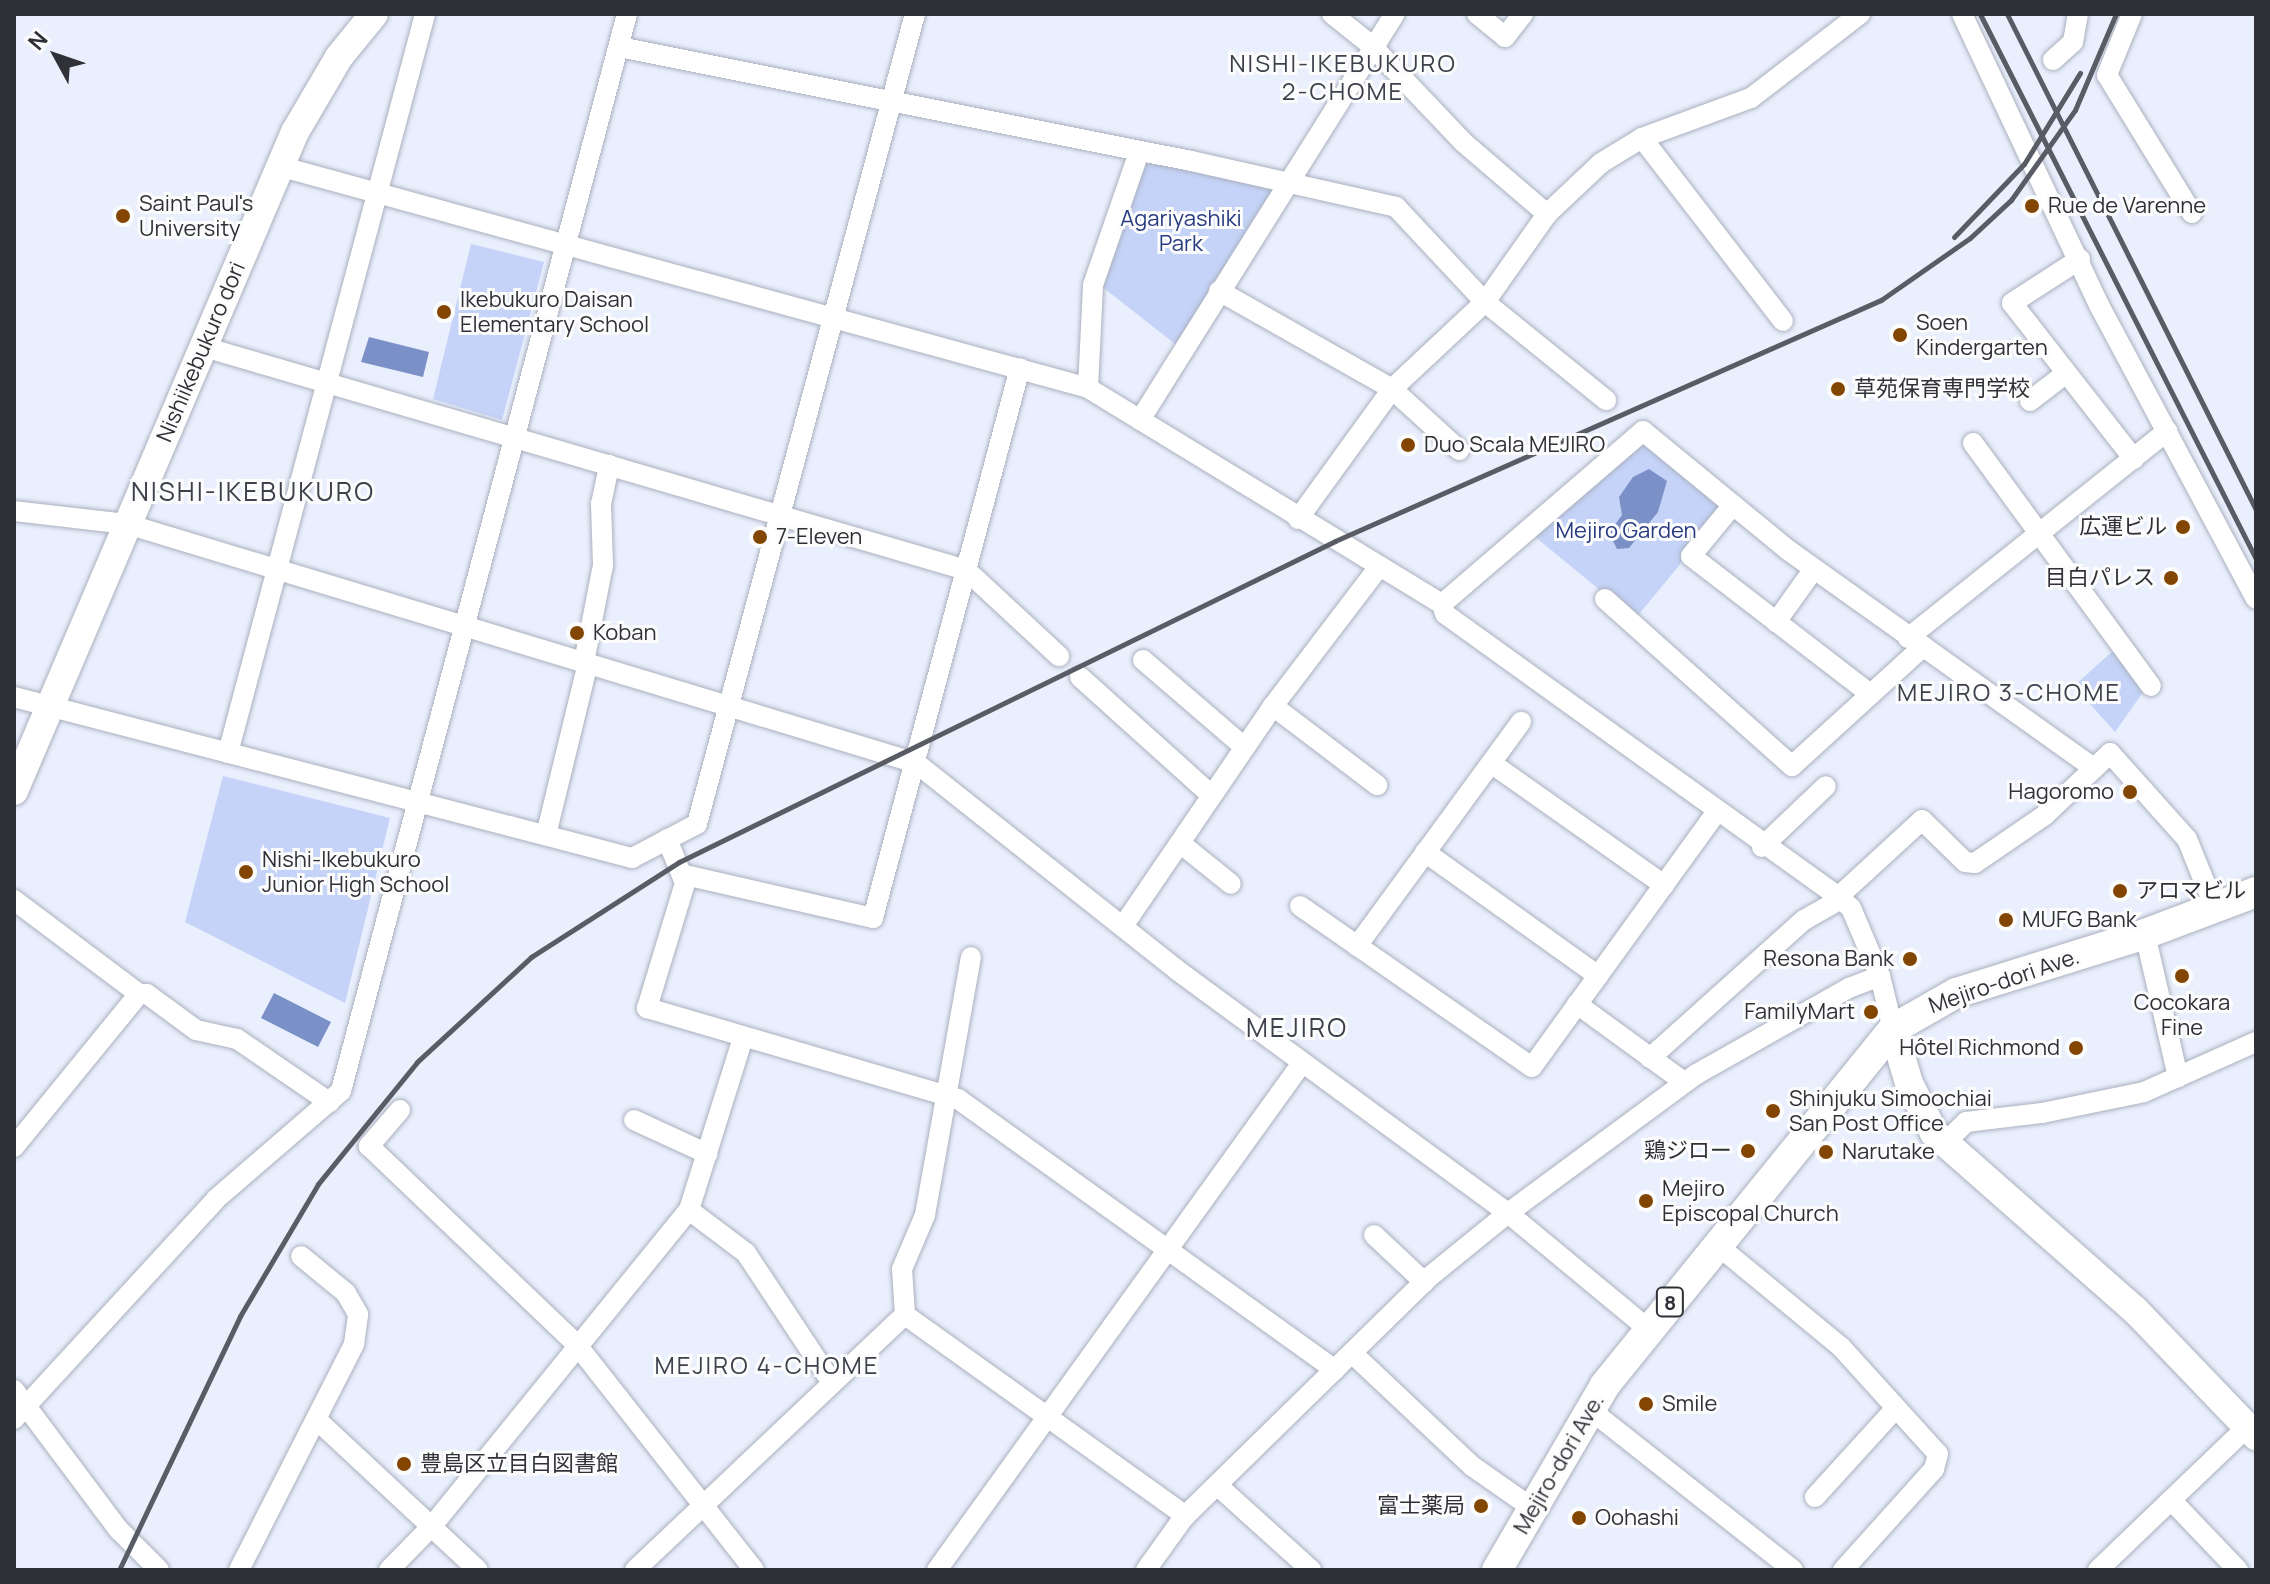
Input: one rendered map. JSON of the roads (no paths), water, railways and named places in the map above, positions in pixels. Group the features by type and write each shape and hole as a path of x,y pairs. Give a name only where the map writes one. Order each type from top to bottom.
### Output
{"main road":[{"name":"Nishiikebukuro dori","path":"14,791 279,166 322,83 374,14"},
{"name":"Mejiro-dori Ave.","path":"1497,1570 1588,1408 1716,1244 1893,1029 1956,993 2145,934 2256,892"},
{"path":"1893,1029 1909,1083 1928,1125 1944,1144 2135,1310 2252,1432"}],"street":[{"path":"228,753 425,14"},
{"path":"159,1570 118,1529 18,1405 216,1199 341,1091 627,14"},
{"path":"14,697 632,858 697,824 915,14"},
{"path":"1332,14 1371,45 1463,142 1547,214"},
{"path":"1140,420 1371,45 1395,14"},
{"path":"1477,14 1505,37 1523,14"},
{"path":"1298,519 1392,389 1485,302 1547,214 1601,163 1642,138 1751,98 1860,14"},
{"path":"1962,14 2080,259 2256,599"},
{"path":"2053,60 2073,42 2078,14"},
{"path":"2132,14 2107,75 2192,213"},
{"path":"619,47 1287,181 1396,207 1485,302 1606,400"},
{"path":"1642,138 1783,321"},
{"path":"1088,388 1093,285 1139,152"},
{"path":"279,166 1088,388 1378,568 1386,567 1442,604 1445,614 1762,847 1839,898 1851,908 1880,976 1893,1029"},
{"path":"2080,259 2012,303 2134,459"},
{"path":"1219,291 1392,389 1459,450"},
{"path":"204,347 966,570 1059,656"},
{"path":"685,875 872,919 1020,368"},
{"path":"2030,401 2065,374"},
{"path":"1442,604 1643,431 1814,569 2094,768"},
{"path":"1605,599 1792,766 1870,694 1916,642 2042,530 2167,431"},
{"path":"1973,443 2042,530 2151,686"},
{"path":"546,835 586,663 603,565 601,504 609,465"},
{"path":"1733,505 1691,556 1870,694"},
{"path":"14,511 127,524 916,763 1302,1063 1508,1213 1648,1329"},
{"path":"1123,926 1273,706 1378,568"},
{"path":"1776,622 1814,569"},
{"path":"1143,660 1244,747"},
{"path":"1080,677 1211,795"},
{"path":"1273,706 1377,785"},
{"path":"1357,946 1521,722"},
{"path":"1650,1058 1804,920 1839,898 1922,820 1965,862 1975,863 2045,815 2110,753 2141,782 2187,839 2215,908"},
{"path":"1491,763 1664,885"},
{"path":"1762,847 1826,786"},
{"path":"1300,906 1532,1067 1716,813"},
{"path":"667,839 685,875 647,1008 743,1038 948,1094 1335,1370"},
{"path":"1180,843 1231,884"},
{"path":"1425,852 1598,976"},
{"path":"14,900 139,994 147,994 196,1030 237,1039 329,1102"},
{"path":"2145,934 2178,1077"},
{"path":"905,1315 902,1269 925,1215 971,957"},
{"path":"1148,1569 1186,1516 1217,1485 1424,1282 1508,1213 1684,1082 1849,988 1880,976"},
{"path":"14,1147 139,994"},
{"path":"1577,1004 1684,1082"},
{"path":"389,1570 432,1526 689,1210 743,1038"},
{"path":"1944,1144 1966,1122 2144,1092 2256,1042"},
{"path":"937,1570 1302,1063"},
{"path":"400,1110 369,1146 577,1345 754,1570"},
{"path":"634,1120 708,1154"},
{"path":"689,1210 746,1253 832,1383"},
{"path":"1374,1235 1424,1282"},
{"path":"1716,1244 1841,1347 1940,1460 1843,1570"},
{"path":"239,1570 354,1344 358,1314 325,1272 301,1256"},
{"path":"635,1570 905,1315"},
{"path":"905,1315 1186,1516"},
{"path":"1352,1353 1472,1466 1532,1508"},
{"path":"1588,1408 1793,1570"},
{"path":"1815,1497 1896,1408"},
{"path":"316,1419 478,1570"},
{"path":"2098,1570 2171,1500 2252,1432"},
{"path":"1217,1485 1311,1570"},
{"path":"2171,1500 2238,1570"}],"railway":[{"path":"1980,14 2256,559"},
{"path":"2007,14 2256,510"},
{"path":"119,1570 240,1316 318,1184 417,1062 531,957 679,862 1335,541 1881,300 1970,238 2011,200 2075,110 2116,14"},
{"path":"1954,237 2024,164 2080,73"}],"place":[{"name":"Rue de Varenne","path":"2032,206"},
{"name":"Saint Paul's University","path":"123,216"},
{"name":"Ikebukuro Daisan Elementary School","path":"444,312"},
{"name":"Soen Kindergarten","path":"1900,335"},
{"name":"草苑保育専門学校","path":"1838,389"},
{"name":"Duo Scala MEJIRO","path":"1408,445"},
{"name":"広運ビル","path":"2183,527"},
{"name":"7-Eleven","path":"760,537"},
{"name":"目白パレス","path":"2171,578"},
{"name":"Koban","path":"577,633"},
{"name":"Hagoromo","path":"2130,792"},
{"name":"Nishi-Ikebukuro Junior High School","path":"246,872"},
{"name":"アロマビル","path":"2120,891"},
{"name":"MUFG Bank","path":"2006,920"},
{"name":"Resona Bank","path":"1910,959"},
{"name":"Cocokara Fine","path":"2182,976"},
{"name":"FamilyMart","path":"1871,1012"},
{"name":"Hôtel Richmond","path":"2076,1048"},
{"name":"Shinjuku Simoochiai San Post Office","path":"1773,1111"},
{"name":"鶏ジロー","path":"1748,1151"},
{"name":"Narutake","path":"1826,1152"},
{"name":"Mejiro Episcopal Church","path":"1646,1201"},
{"name":"Smile","path":"1646,1404"},
{"name":"豊島区立目白図書館","path":"404,1464"},
{"name":"富士薬局","path":"1481,1506"},
{"name":"Oohashi","path":"1579,1518"}],"district":[{"name":"NISHI-IKEBUKURO 2-CHOME","path":"1343,77"},
{"name":"NISHI-IKEBUKURO","path":"253,492"},
{"name":"MEJIRO 3-CHOME","path":"2009,692"},
{"name":"MEJIRO","path":"1297,1028"},
{"name":"MEJIRO 4-CHOME","path":"767,1365"}],"park label":[{"name":"Agariyashiki Park","path":"1181,230"},
{"name":"Mejiro Garden","path":"1626,531"}]}
